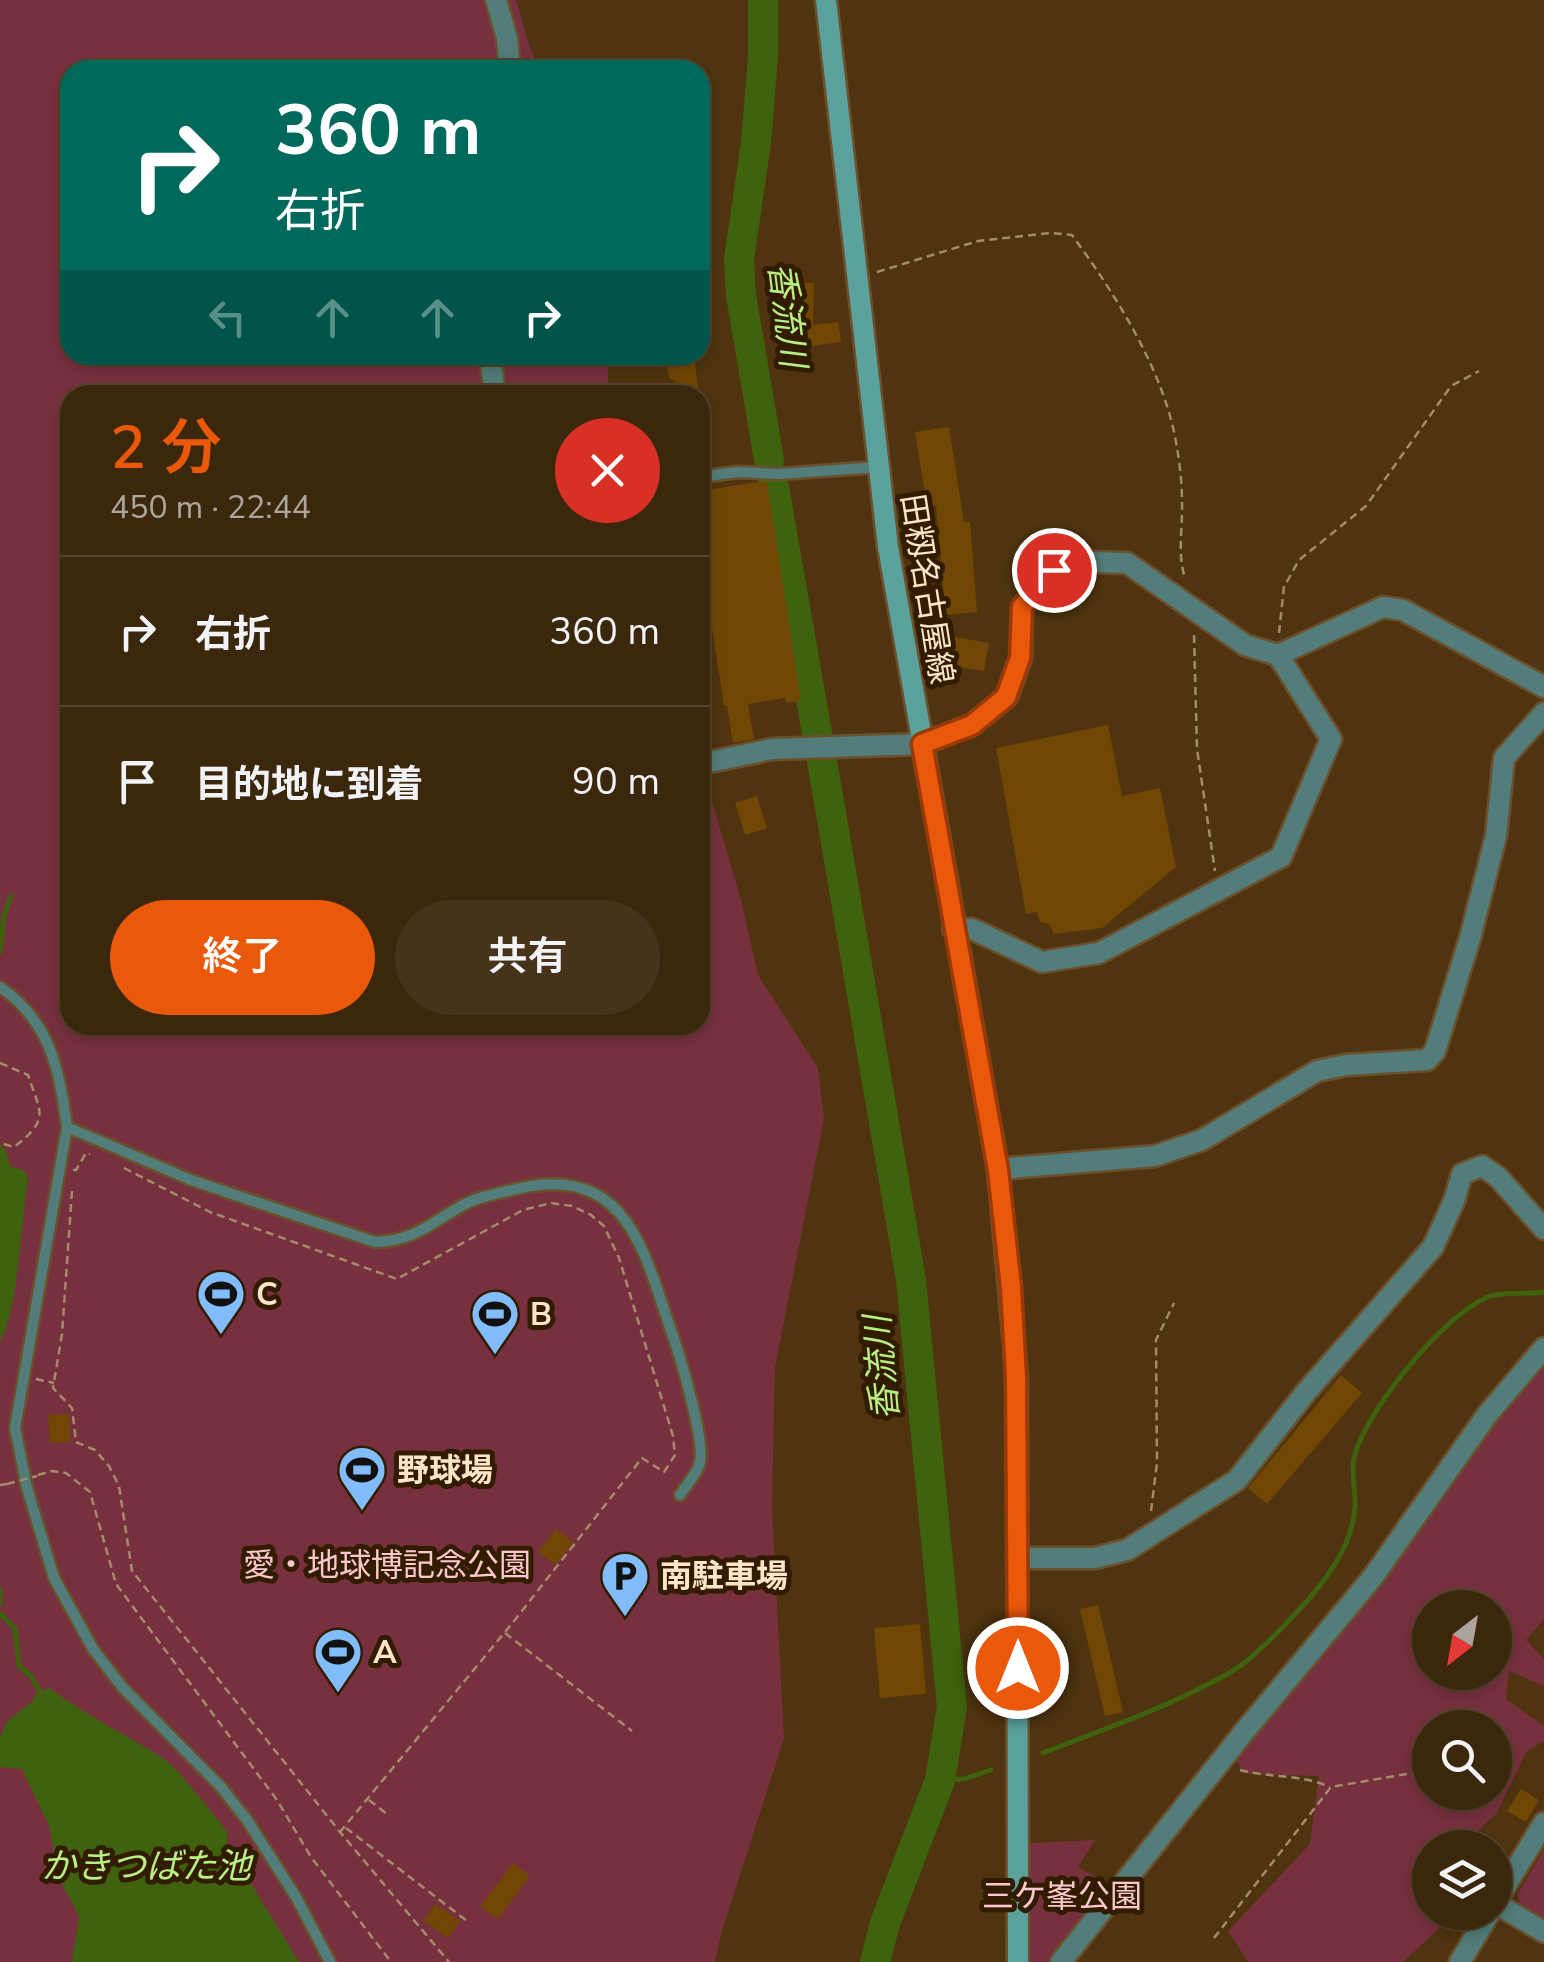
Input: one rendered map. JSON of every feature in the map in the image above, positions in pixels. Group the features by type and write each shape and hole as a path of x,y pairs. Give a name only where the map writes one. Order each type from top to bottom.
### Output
{"main road":[{"name":"田籾名古屋線","path":"826,0 888,547 998,1170 1016,1377 1018,1962"}],"street":[{"path":"496,0 509,60"},
{"path":"710,762 772,749 922,744 972,725 1006,697 1020,658 1022,607 1054,570 1093,562 1127,563 1244,645 1278,654 1383,607 1403,610 1544,687"},
{"path":"954,929 972,930 1042,962 1099,953 1281,858 1331,738 1278,654"},
{"path":"998,1170 1154,1156 1202,1140 1317,1071 1346,1065 1427,1060 1434,1050 1474,921 1496,836 1504,758 1544,713"},
{"path":"1017,1558 1096,1558 1126,1550 1237,1480 1306,1392 1433,1247 1462,1174 1482,1166 1544,1229"},
{"path":"1060,1962 1373,1576 1487,1415 1544,1348"},
{"path":"1544,1823 1495,1903 1544,1932"},
{"path":"1460,1962 1479,1930"}],"lane":[{"path":"710,476 879,467"},
{"path":"0,987 25,1009 50,1044 61,1080 68,1127 15,1428 27,1488 54,1578 93,1649 124,1688 247,1820 296,1896 330,1962"},
{"path":"68,1127 191,1180 375,1242 398,1242 419,1234 470,1201 558,1182 586,1189 610,1203 628,1220 681,1360 700,1462 680,1495"}],"path":[{"path":"857,278 978,241 1050,233 1072,234 1091,260 1163,390 1176,444 1180,565 1193,608 1197,750 1218,892"},
{"path":"1278,654 1284,586 1300,560 1366,506 1451,386 1479,371"},
{"path":"0,1062 28,1075 40,1100 33,1133 14,1148 2,1143"},
{"path":"68,1170 76,1170 86,1153 99,1155"},
{"path":"114,1163 210,1212 397,1279 523,1210 551,1202 591,1214 604,1226 619,1258 673,1436 675,1456 664,1472 642,1458 340,1832"},
{"path":"72,1186 62,1334 54,1388 72,1408 76,1442 94,1450 109,1466 119,1486 132,1571 449,1962"},
{"path":"1154,1530 1150,1525 1157,1463 1156,1340 1174,1303"},
{"path":"0,1486 52,1471 66,1472 90,1492 116,1584 277,1800 311,1857 391,1962"},
{"path":"504,1632 632,1731"},
{"path":"1218,1763 1260,1775 1308,1779 1332,1787 1412,1773"},
{"path":"1214,1938 1332,1787"},
{"path":"368,1799 387,1814"},
{"path":"345,1827 466,1921"}],"green space":[{"name":"愛・地球博記念公園","path":"0,0 516,0 536,60 60,60 60,365 608,365 608,385 60,385 60,1035 710,1035 710,794 758,975 818,1068 824,1119 775,1367 772,1508 784,1738 715,1962 0,1962"},
{"path":"1544,1359 1544,1619 1526,1640 1544,1659 1544,1686 1512,1672 1512,1590 1412,1590 1412,1690 1507,1690 1506,1699 1544,1726 1544,1741 1527,1751 1512,1782 1512,1710 1412,1710 1412,1810 1498,1810 1479,1830 1412,1830 1412,1930 1437,1930 1403,1962 1248,1962 1228,1931 1310,1844 1319,1776 1246,1774 1234,1758 1492,1420"},
{"name":"三ケ峯公園","path":"1095,1840 1078,1867 1112,1886 1050,1962 1030,1962 1029,1843"},
{"path":"1544,1849 1544,1921 1521,1907 1517,1895"}],"water":[{"path":"0,1143 10,1166 25,1171 28,1180 15,1289 0,1341"},
{"name":"かきつばた池","path":"49,1688 164,1759 178,1772 227,1831 228,1846 299,1962 72,1962 79,1916 57,1875 50,1828 22,1769 0,1767 0,1737 8,1720 32,1702 36,1694"}],"building":[{"path":"786,283 814,283 813,325 838,322 841,342 803,347 803,351 790,353 784,318"},
{"path":"667,365 695,365 698,385 656,385 677,382 669,378"},
{"path":"949,427 964,522 970,522 977,612 945,615 936,505 927,507 915,432"},
{"path":"767,482 801,701 786,703 785,698 748,704 754,739 733,743 710,615 710,489"},
{"path":"944,635 989,643 984,671 939,664"},
{"path":"1108,725 1122,796 1160,788 1176,867 1102,928 1054,934 1049,924 1040,922 1037,912 1026,914 996,748"},
{"path":"757,796 767,828 745,835 735,803"},
{"path":"1341,1375 1362,1393 1267,1504 1248,1488"},
{"path":"69,1414 70,1442 50,1443 48,1415"},
{"path":"556,1529 573,1542 555,1565 538,1552"},
{"path":"1098,1605 1123,1712 1105,1716 1080,1609"},
{"path":"920,1624 926,1694 880,1698 874,1628"},
{"path":"1521,1789 1539,1800 1526,1822 1507,1811 1512,1810"},
{"path":"513,1863 530,1876 498,1919 480,1907"},
{"path":"435,1904 460,1921 448,1938 423,1921"}],"waterway":[{"name":"香流川","path":"763,0 756,143 739,259 741,295 769,460"},
{"name":"香流川","path":"772,476 817,733"},
{"name":"香流川","path":"822,761 911,1280 952,1707 940,1780 885,1923 875,1962"},
{"path":"0,952 4,915 11,896"},
{"path":"1043,1753 1186,1695 1231,1672 1266,1644 1318,1588 1343,1550 1355,1507 1355,1454 1375,1412 1392,1388 1432,1341 1473,1305 1491,1296 1544,1292"},
{"path":"0,1590 0,1604"},
{"path":"0,1613 15,1629 19,1666 31,1676 42,1695"},
{"path":"940,1780 964,1779 991,1770"}],"place":[{"name":"C","path":"221,1336"},
{"name":"B","path":"495,1356"},
{"name":"野球場","path":"362,1512"},
{"name":"南駐車場","path":"625,1618"},
{"name":"A","path":"338,1694"}],"route":[{"path":"1018,1668 1016,1377 1011,1287 998,1170 922,744 972,725 1006,697 1020,658 1022,607 1054,570"}]}
